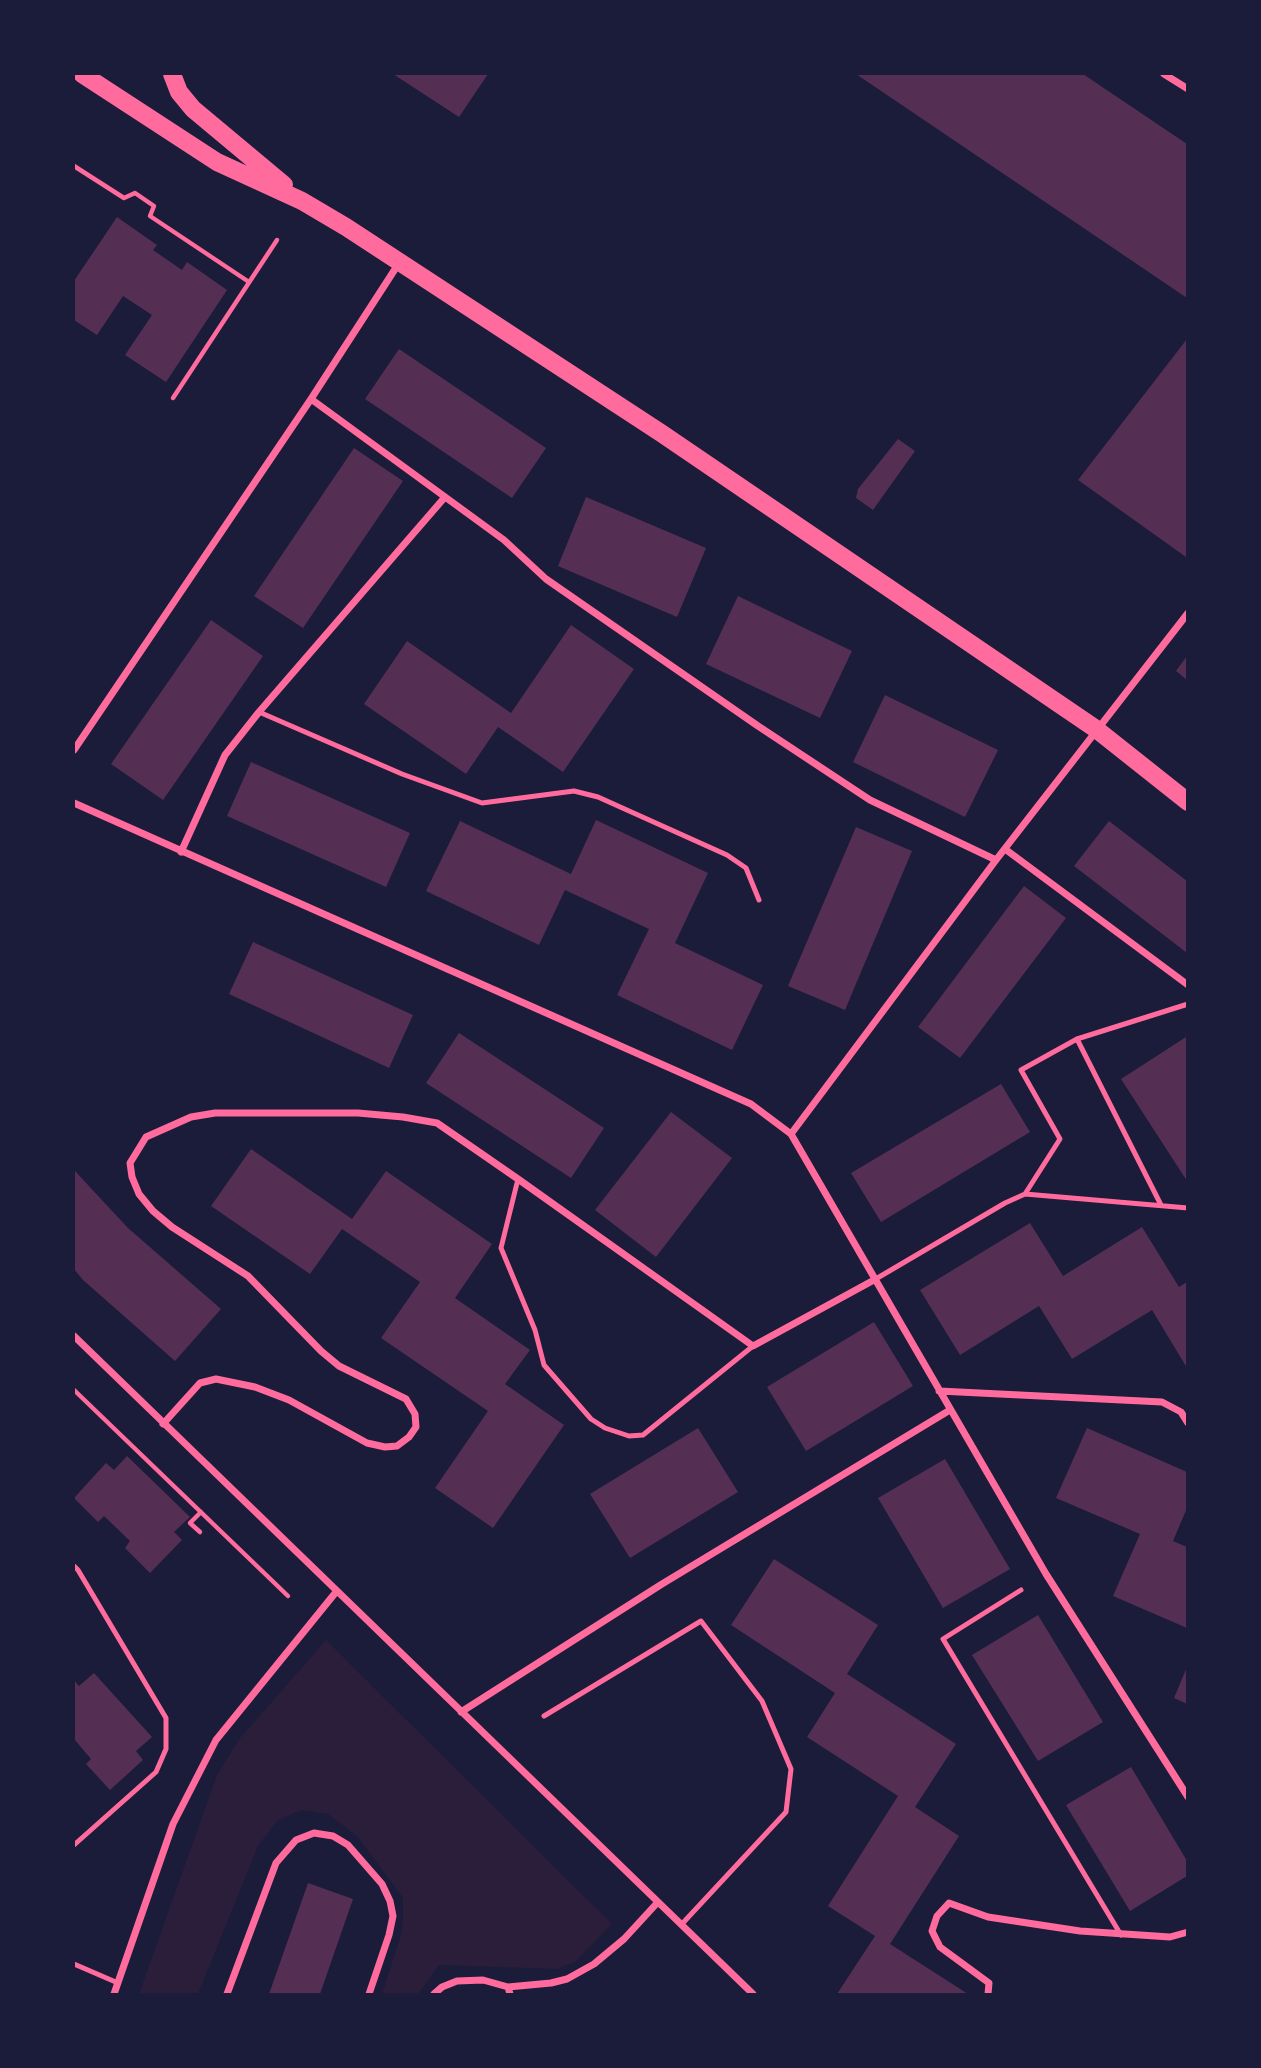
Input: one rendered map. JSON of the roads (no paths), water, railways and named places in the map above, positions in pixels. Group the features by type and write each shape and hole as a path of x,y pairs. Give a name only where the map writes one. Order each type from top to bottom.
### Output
{"main road":[{"path":"82,74 218,162 302,201 661,433 1096,729 1188,802"},
{"path":"172,74 178,92 193,109 302,201"}],"street":[{"path":"1164,74 1188,89"},
{"path":"74,750 400,262"},
{"path":"311,399 504,540 546,579 758,726 870,800 996,860"},
{"path":"181,852 225,755 259,712 445,498"},
{"path":"791,1134 996,860 1188,613"},
{"path":"74,803 751,1104 791,1134 1046,1574 1188,1797"},
{"path":"1005,849 1188,985"},
{"path":"163,1424 200,1383 216,1379 255,1387 289,1400 367,1443 385,1447 397,1446 409,1437 416,1427 415,1413 406,1399 339,1366 248,1276 182,1233 153,1211 139,1195 130,1163 146,1137 191,1117 215,1113 358,1114 403,1117 437,1123 753,1346 874,1280"},
{"path":"74,1336 335,1592 753,1994"},
{"path":"939,1391 1162,1402 1181,1412 1188,1423"},
{"path":"461,1712 662,1584 950,1410"},
{"path":"114,1994 173,1824 216,1740 335,1592"},
{"path":"227,1994 276,1863 296,1840 314,1833 333,1836 348,1845 382,1884 390,1901 393,1916 389,1935 369,1994"},
{"path":"435,1994 442,1987 457,1981 483,1980 509,1991 567,1979 594,1964 624,1939 657,1902"},
{"path":"988,1994 989,1983 940,1947 932,1931 937,1916 949,1903 988,1917 1121,1935 1170,1937 1188,1932"}],"lane":[{"path":"259,712 402,774 482,803 574,791 598,797 727,855 746,868 759,900"},
{"path":"1025,1194 1060,1139 1021,1070 1077,1039 1188,1004"},
{"path":"1077,1039 1161,1205"},
{"path":"518,1178 501,1248 534,1330 544,1365 591,1419 605,1428 629,1436 643,1435 753,1346"},
{"path":"874,1280 1025,1194 1188,1208"},
{"path":"74,1566 166,1718 166,1749 156,1772 74,1845"},
{"path":"1021,1590 943,1639 1121,1935"},
{"path":"544,1716 701,1621 762,1701 792,1769 786,1812 681,1925"},
{"path":"74,1964 118,1983"}]}
